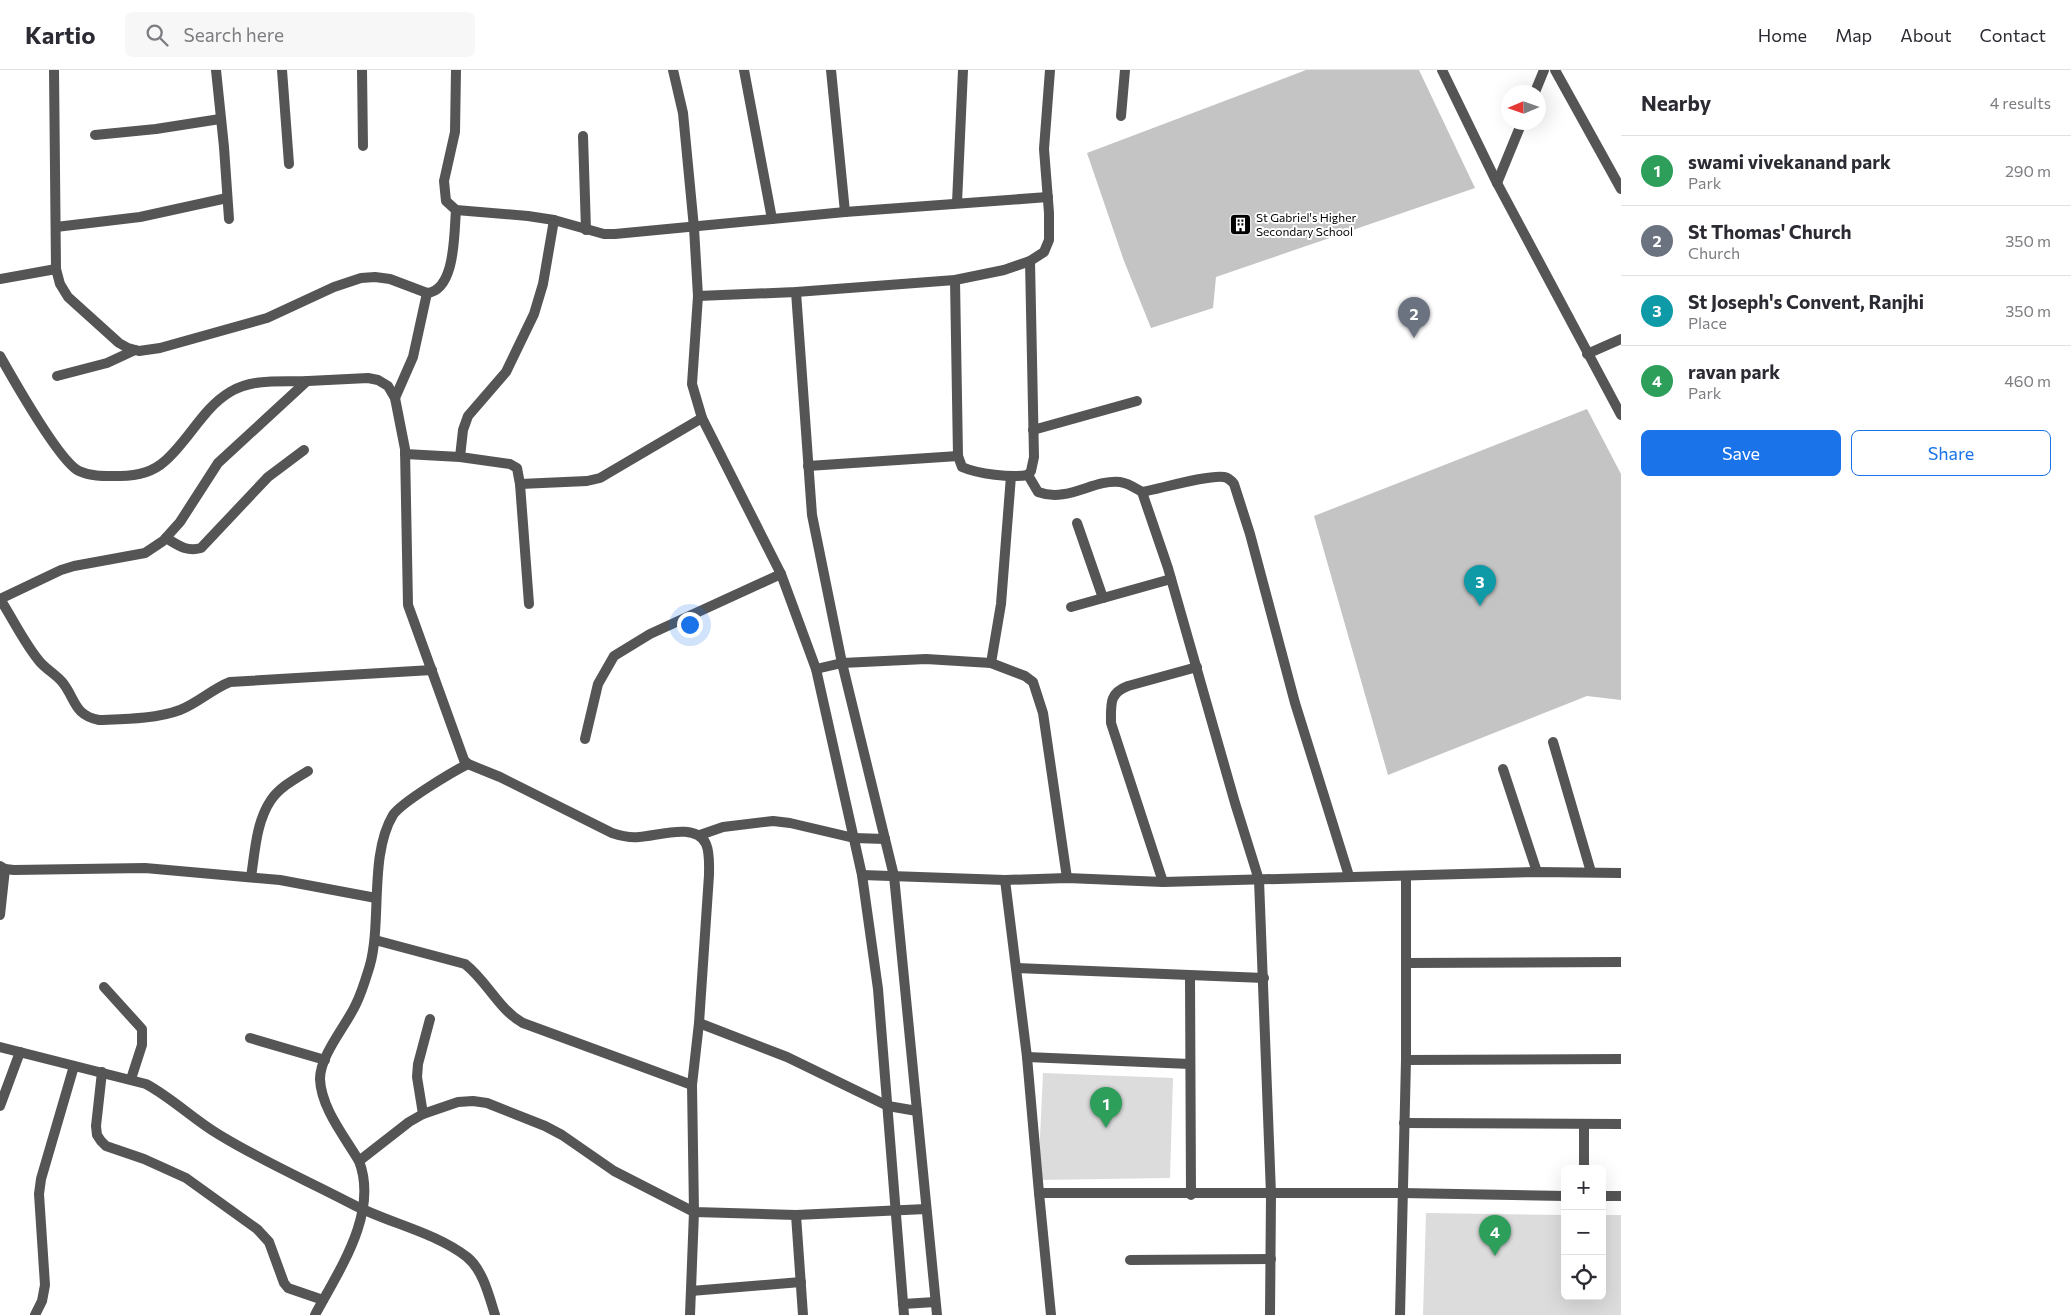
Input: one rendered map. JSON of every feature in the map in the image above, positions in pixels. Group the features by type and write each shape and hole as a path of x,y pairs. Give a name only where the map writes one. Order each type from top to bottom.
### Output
{"street":[{"path":"54,70 56,269 60,284 68,297 119,342 135,350 150,351 267,318 334,287 361,278 390,279 427,293 438,290 448,271 453,252 456,210"},
{"path":"216,70 229,219"},
{"path":"282,70 289,164"},
{"path":"362,70 363,146"},
{"path":"456,70 455,132 444,180 446,201 456,210 528,216 554,220 586,230 614,234 694,228 845,212 1048,197"},
{"path":"673,70 683,113 694,228 698,296 692,384 702,418 781,574 816,669 862,875 878,989 904,1315"},
{"path":"744,70 772,219"},
{"path":"831,70 845,212"},
{"path":"957,203 963,70"},
{"path":"698,296 796,292 955,280 1004,270 1030,261 1044,252 1049,240 1044,149 1050,70"},
{"path":"1121,116 1125,70"},
{"path":"1442,70 1498,183 1621,415"},
{"path":"1538,85 1544,70"},
{"path":"1555,70 1621,189"},
{"path":"95,135 156,129 220,119"},
{"path":"1498,183 1519,130"},
{"path":"583,136 586,230"},
{"path":"56,228 140,217 228,198"},
{"path":"460,457 463,430 468,416 506,372 519,349 534,314 544,284 554,220"},
{"path":"1028,475 1031,471 1034,457 1030,261"},
{"path":"0,279 56,269"},
{"path":"955,280 958,456 962,466 969,470 1011,476 1028,475"},
{"path":"796,292 812,515 842,663 894,876 937,1315"},
{"path":"396,398 413,357 427,293"},
{"path":"1588,354 1621,339"},
{"path":"58,376 107,364 135,350"},
{"path":"0,356 3,368 63,458 78,471 93,476 130,476 147,472 163,463 176,451 209,410 229,392 239,387 274,381 368,378 378,380 388,386 396,398 404,436 408,605 460,753 468,764 500,777 612,833 631,837 682,832 700,836 723,827 773,821 790,823 854,838 885,839"},
{"path":"307,381 218,463 180,522 166,538 145,553 74,566 0,599 36,657 45,668 62,681 74,704 86,715 111,719 163,714 178,710 217,688 238,681 432,670"},
{"path":"1033,430 1137,401"},
{"path":"520,484 587,481 600,478 702,418"},
{"path":"166,538 185,549 200,548 268,477 304,450"},
{"path":"405,451 510,464 516,468 520,484 529,604"},
{"path":"808,466 958,456"},
{"path":"1028,475 1038,492 1052,495 1071,494 1111,482 1121,482 1142,492 1210,477 1223,476 1229,478 1234,484 1250,534 1295,703 1349,876"},
{"path":"991,663 1001,604 1011,476"},
{"path":"1142,492 1171,579 1234,803 1259,880 1271,1194 1270,1315"},
{"path":"1077,523 1103,598"},
{"path":"585,739 598,684 614,656 650,634 781,574"},
{"path":"1071,607 1171,579"},
{"path":"816,669 842,663 926,659 991,663 1026,676 1033,682 1038,692 1043,713 1067,878"},
{"path":"1162,882 1111,722 1112,699 1118,690 1128,686 1197,667"},
{"path":"1553,742 1591,872"},
{"path":"315,1315 349,1250 362,1209 365,1184 359,1161 324,1098 320,1079 325,1060 356,1006 368,970 375,940 376,898 386,832 393,816 403,805 453,771 468,764"},
{"path":"1503,769 1537,872"},
{"path":"251,877 256,843 266,810 280,790 308,771"},
{"path":"690,1315 694,1212 692,1084 699,1024 709,875 708,851 700,836"},
{"path":"0,915 3,868 145,868 280,880 376,898"},
{"path":"862,875 1005,880 1067,878 1162,882 1537,872 1621,873"},
{"path":"1400,1315 1406,1060 1406,876"},
{"path":"1005,880 1027,1057 1051,1315"},
{"path":"375,940 465,964 473,970 507,1011 523,1023 692,1084"},
{"path":"1406,963 1621,962"},
{"path":"1016,968 1264,978"},
{"path":"1190,976 1191,1194"},
{"path":"104,987 142,1029 142,1046 131,1079"},
{"path":"423,1114 418,1089 417,1070 430,1019"},
{"path":"699,1024 787,1057 888,1106 917,1110"},
{"path":"250,1038 325,1060"},
{"path":"0,1047 131,1079 160,1092 217,1134 362,1209 444,1242 469,1259 484,1283 495,1315"},
{"path":"0,1106 20,1052"},
{"path":"1027,1057 1190,1064"},
{"path":"1406,1060 1621,1059"},
{"path":"35,1315 42,1301 45,1286 39,1194 41,1179 74,1066"},
{"path":"102,1072 96,1126 97,1135 101,1141 106,1146 144,1159 178,1174 202,1189 265,1235 274,1252 284,1283 288,1288 323,1300"},
{"path":"359,1161 409,1122 423,1114 458,1102 473,1101 487,1103 545,1126 562,1135 614,1171 694,1212 796,1215 926,1209"},
{"path":"1404,1123 1621,1124"},
{"path":"1584,1125 1584,1165"},
{"path":"1039,1193 1402,1193 1561,1196"},
{"path":"1606,1196 1621,1196"},
{"path":"796,1215 803,1315"},
{"path":"1130,1260 1271,1259"},
{"path":"691,1291 801,1282"},
{"path":"903,1304 935,1302"}],"shaded area":[{"path":"1043,1073 1173,1078 1170,1178 1038,1180"},
{"path":"1426,1213 1561,1215 1561,1300 1606,1300 1606,1215 1621,1215 1621,1315 1423,1315"}],"building":[{"name":"St Gabriel's Higher Secondary School","path":"1306,70 1419,70 1475,188 1216,277 1213,308 1151,328 1124,261 1087,153"},
{"path":"1587,409 1621,474 1621,700 1587,696 1388,775 1314,516"}],"place":[{"name":"St Gabriel's Higher Secondary School","path":"1240,224"},
{"name":"St Thomas' Church","path":"1414,338"},
{"name":"St Joseph's Convent, Ranjhi","path":"1480,606"},
{"name":"swami vivekanand park","path":"1106,1128"},
{"name":"ravan park","path":"1495,1256"}]}
